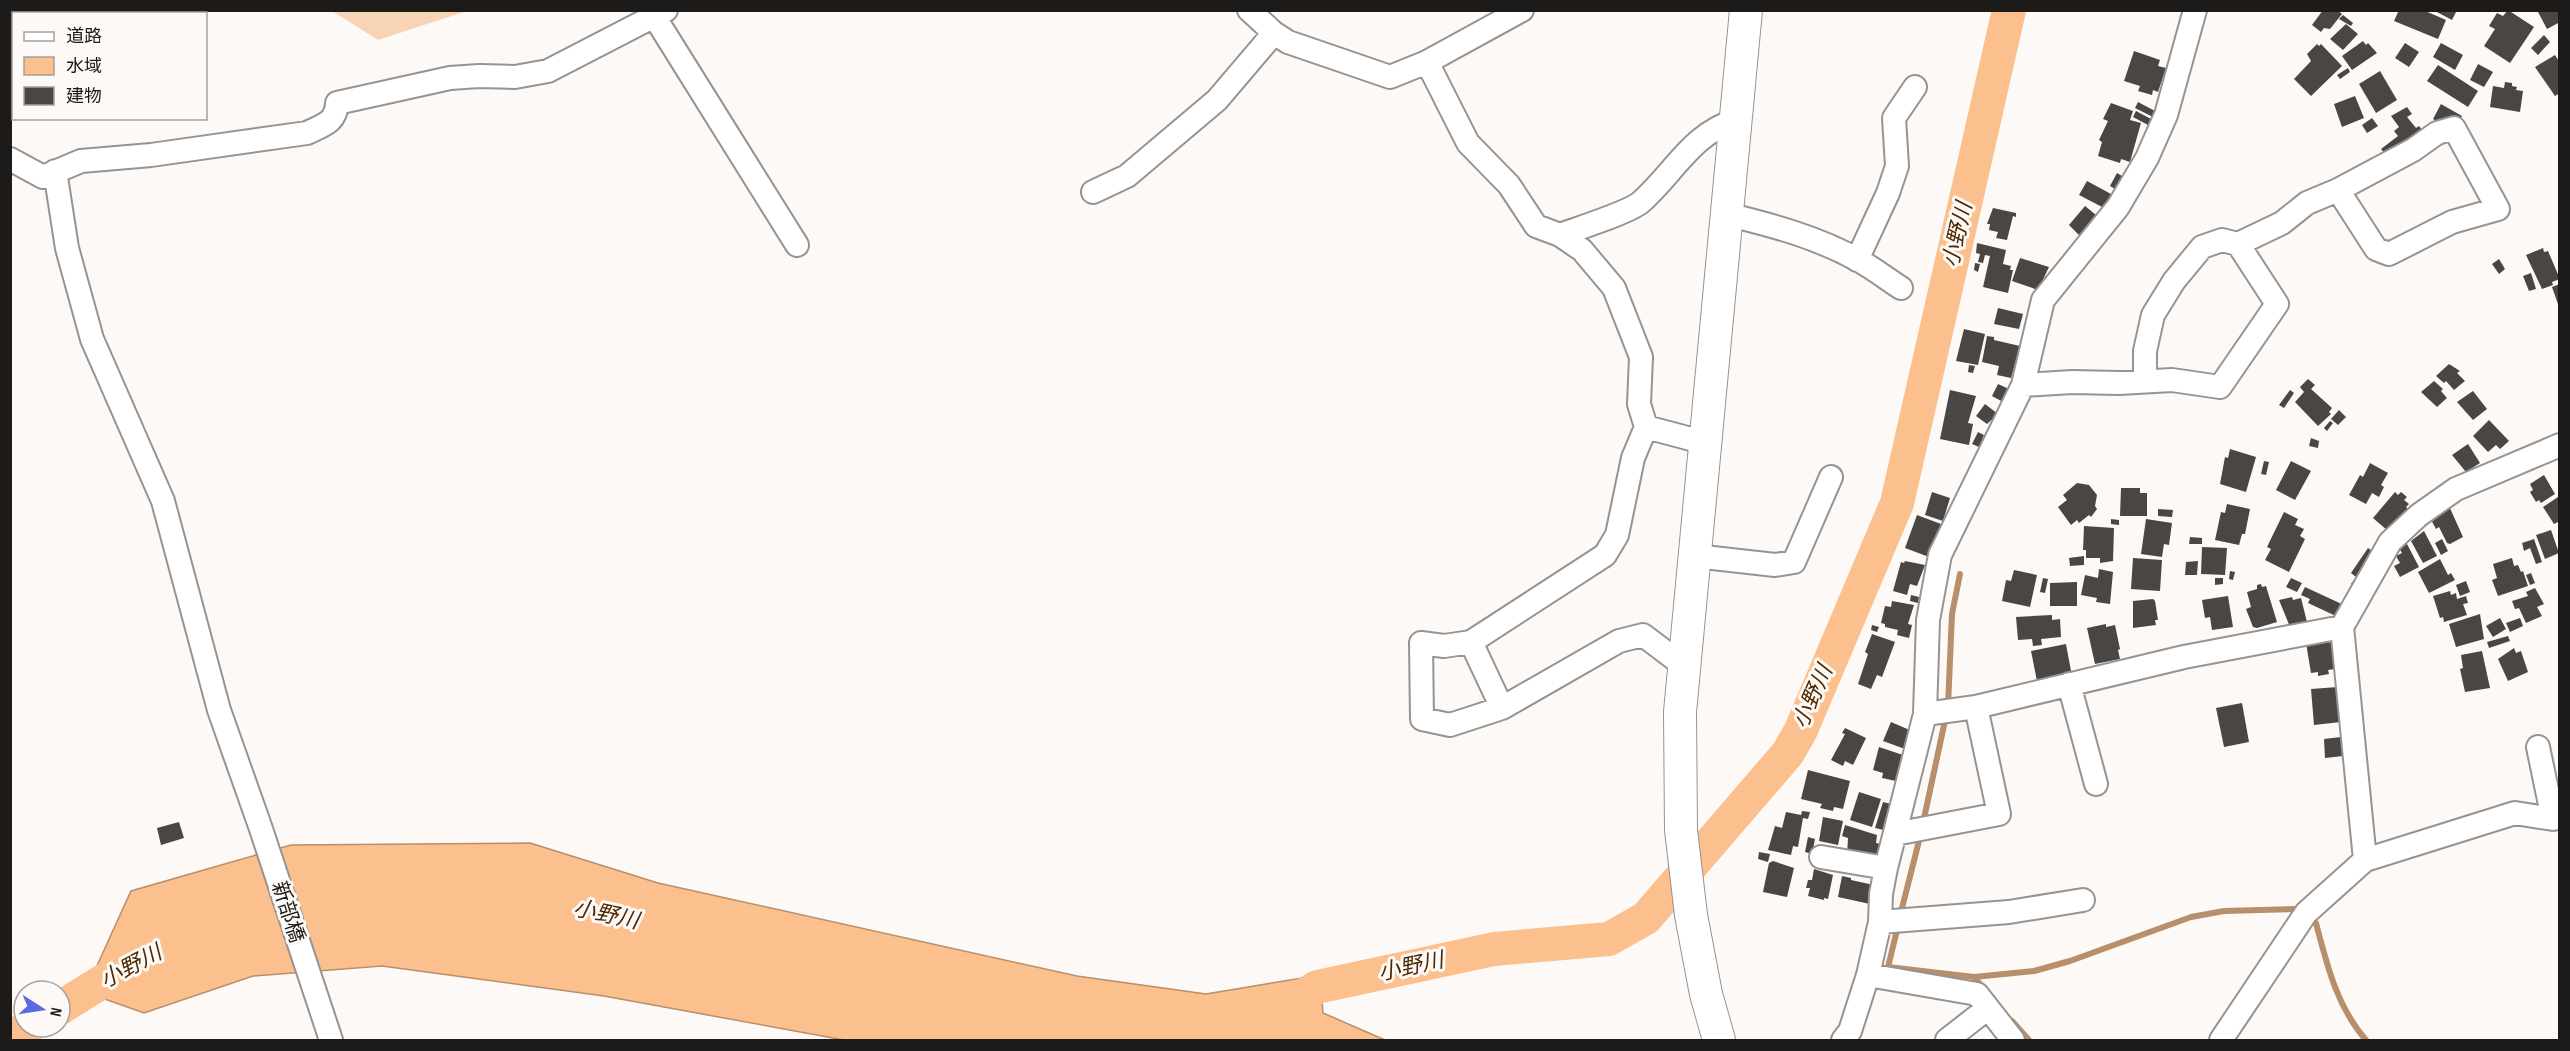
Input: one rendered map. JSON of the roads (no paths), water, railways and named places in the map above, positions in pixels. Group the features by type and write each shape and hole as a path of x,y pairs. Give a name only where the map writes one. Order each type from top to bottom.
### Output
{"street":[{"path":"1249,10 1274,33 1288,42 1390,76 1427,62 1522,10"},
{"path":"1719,1041 1706,994 1691,915 1681,830 1680,712 1746,10"},
{"path":"1850,1037 1880,922 1881,894 1895,834 1940,712 1928,620 1940,555 2023,385 2043,300 2118,207 2147,158 2166,115 2195,10"},
{"path":"10,159 43,177 81,161 151,155 307,134 329,122 336,114 337,103 450,78 515,77 548,71 660,13 797,245"},
{"path":"1093,192 1126,176 1217,100 1274,33"},
{"path":"1427,62 1468,143 1509,185 1536,226 1560,235 1582,250 1614,288 1641,357 1639,404 1646,427 1633,458 1617,535 1605,555 1471,642 1444,646 1421,643 1422,719 1450,725 1502,708 1619,641 1643,635 1684,666"},
{"path":"1857,260 1888,193 1897,166 1894,118 1915,87"},
{"path":"1560,235 1639,204 1700,138 1720,124 1737,120"},
{"path":"2145,381 2145,351 2153,315 2174,281 2202,247 2222,240 2238,244 2282,223 2307,202 2338,190 2413,150 2437,133 2454,128 2498,209 2452,222 2389,254 2376,249 2338,190"},
{"name":"新部橋","path":"55,171 68,248 92,339 163,501 219,710 331,1041"},
{"path":"1726,214 1774,225 1857,260 1901,288"},
{"path":"2023,385 2172,380 2220,387 2277,304 2238,244"},
{"path":"1646,427 1706,443"},
{"path":"2365,860 2342,627 2390,542 2420,515 2456,489 2559,445"},
{"path":"1695,556 1775,566 1794,562 1831,477"},
{"path":"1940,712 1976,707 2184,657 2342,627"},
{"path":"1471,642 1502,708"},
{"path":"2069,684 2096,784"},
{"path":"1895,834 1999,814 1976,707"},
{"path":"2221,1041 2304,916 2365,860 2515,813 2553,819 2538,747"},
{"path":"1821,857 1886,868"},
{"path":"1880,922 2009,912 2083,900"},
{"path":"1868,975 1977,994 2013,1041"},
{"path":"1947,1041 1988,1008"}],"water":[{"path":"530,843 658,883 1077,976 1206,994 1320,975 1323,1013 1385,1040 844,1040 604,996 382,966 253,976 144,1013 85,992 131,891 291,845"}],"waterway":[{"name":"小野川","path":"1235,1040 1317,987 1494,949 1609,939 1646,918 1788,753 1801,730 1897,503 2009,10"},
{"path":"1948,706 1952,614 1960,574"},
{"path":"1923,823 1946,716"},
{"path":"1900,916 1921,833"},
{"path":"1974,977 2034,971 2070,961 2191,917 2224,911 2295,909 2316,923 2340,1000 2366,1040"},
{"path":"1898,926 1888,967 1974,977 1983,988"},
{"name":"小野川","path":"72,1000 124,968"},
{"path":"2012,1021 2029,1040"}]}
